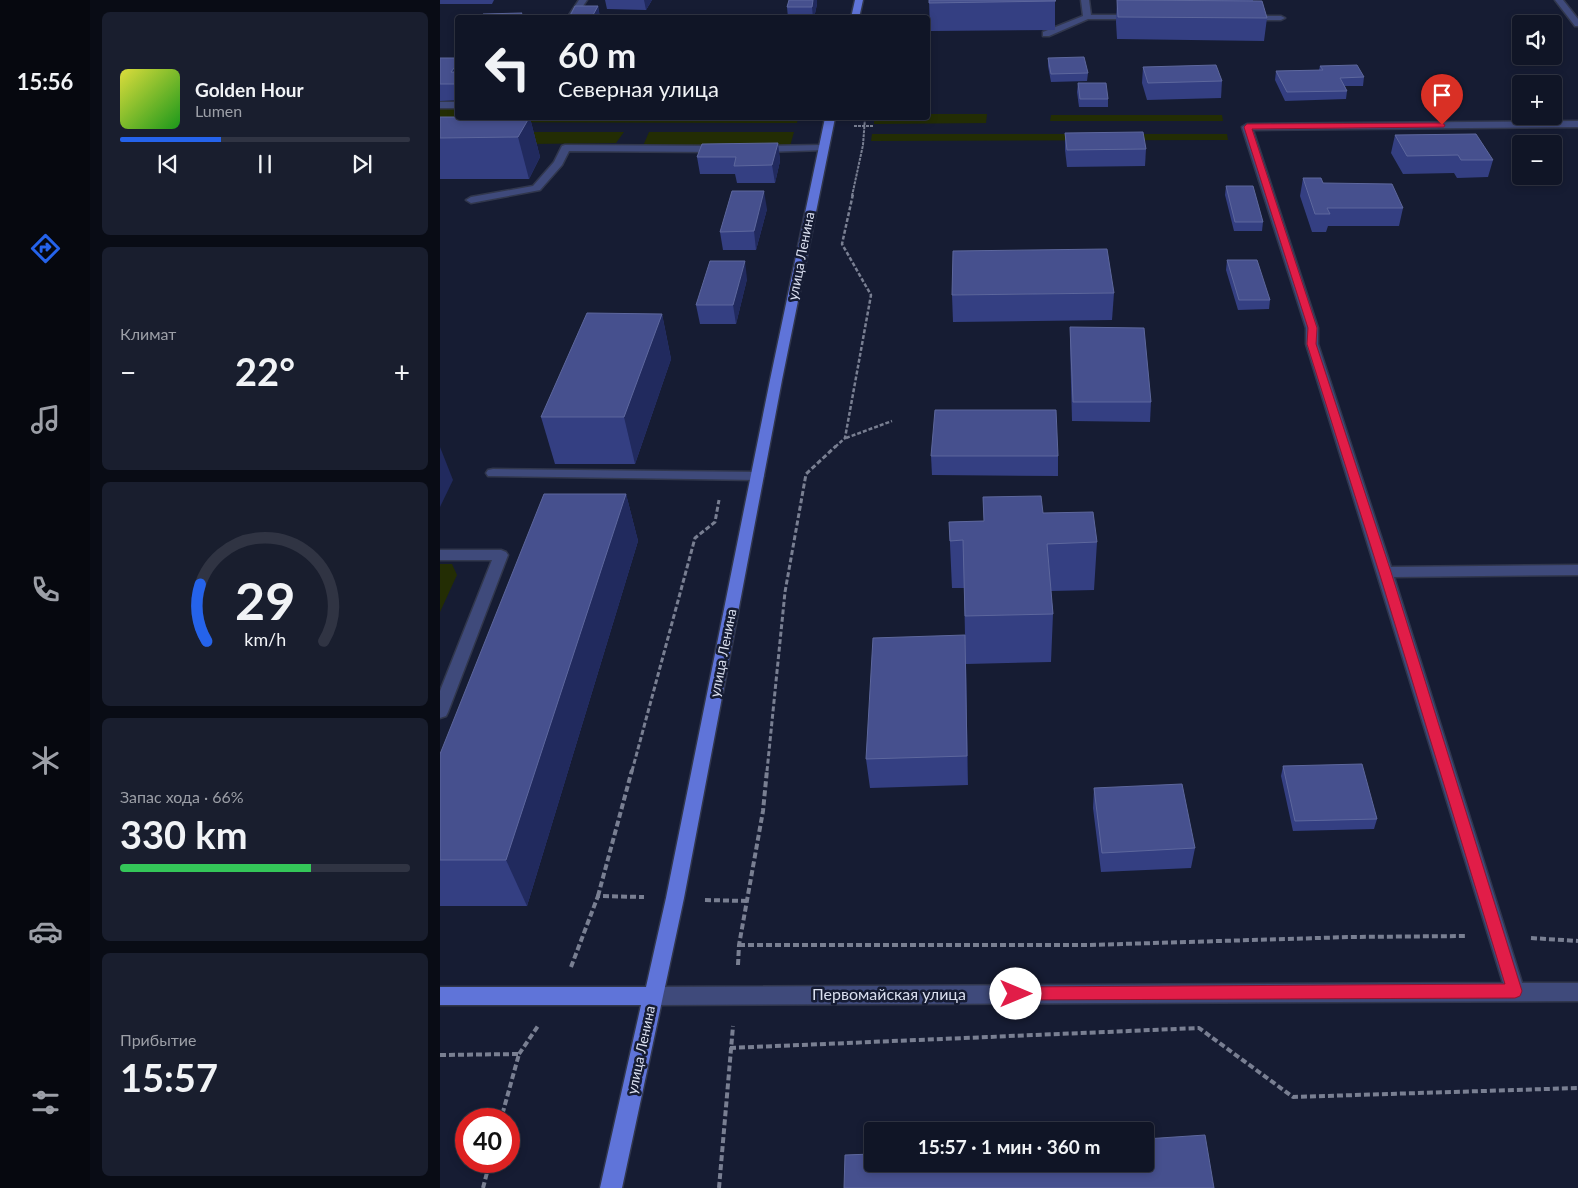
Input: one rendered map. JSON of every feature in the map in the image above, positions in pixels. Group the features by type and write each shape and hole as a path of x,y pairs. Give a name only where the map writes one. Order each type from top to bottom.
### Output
{"main road":[{"path":"856,15 859,0"},
{"name":"улица Ленина","path":"611,1188 675,898 757,476 830,120"},
{"name":"Первомайская улица","path":"440,996 653,996"}],"street":[{"path":"573,15 582,0"},
{"path":"1085,0 1087,17"},
{"path":"1558,0 1578,24"},
{"path":"1046,34 1087,17 1145,17"},
{"path":"1242,18 1281,18"},
{"path":"440,105 455,105"},
{"path":"1515,991 1312,344 1312,328 1247,127 1578,124"},
{"path":"471,200 536,188 558,163 565,148 730,149"},
{"path":"750,149 823,148"},
{"path":"493,473 757,476"},
{"path":"440,555 501,555 441,707"},
{"path":"1385,572 1578,570"},
{"name":"Первомайская улица","path":"653,996 1578,992"}],"path":[{"path":"845,438 871,295 842,244 863,145 865,120"},
{"path":"719,1188 730,1048 737,995 739,945 763,811 785,592 806,474 845,438 892,421"},
{"path":"504,1108 519,1054 560,996 598,896 695,538 715,522 725,476"},
{"path":"598,896 747,901"},
{"path":"739,945 1089,946 1351,937 1498,936 1578,941"},
{"path":"730,1048 1199,1028 1293,1097 1578,1088"},
{"path":"440,1055 519,1054"},
{"path":"482,1188 486,1173"}],"green space":[{"path":"440,109 455,109 455,120 798,120 797,123 440,122"},
{"path":"930,114 987,114 986,123 874,124 874,120 930,120"},
{"path":"1051,115 1222,115 1223,121 1050,121"},
{"path":"440,132 624,132 616,143 440,145"},
{"path":"649,132 794,132 790,146 643,146"},
{"path":"872,134 1227,134 1228,140 871,141"},
{"path":"440,564 452,564 457,575 440,612"}],"building":[{"path":"789,0 813,0 812,7 787,7"},
{"path":"929,0 1055,0 1056,1 929,3"},
{"path":"1117,0 1262,1 1267,18 1118,17"},
{"path":"575,6 598,6 593,15 570,15"},
{"path":"522,13 521,15 483,14"},
{"path":"1084,57 1088,73 1051,74 1048,58"},
{"path":"440,58 455,58 455,67 451,72 455,72 455,84 440,84"},
{"path":"1216,65 1222,81 1148,83 1143,67"},
{"path":"1357,65 1364,77 1340,78 1347,91 1287,92 1276,71 1323,70 1320,66"},
{"path":"1078,83 1106,83 1108,99 1080,99"},
{"path":"440,117 455,117 455,120 528,120 518,137 440,138"},
{"path":"1143,132 1146,149 1067,150 1065,133"},
{"path":"1476,134 1493,160 1461,160 1458,155 1407,156 1395,135"},
{"path":"778,143 772,165 734,166 736,157 697,157 702,144"},
{"path":"1303,178 1321,178 1323,183 1392,184 1403,208 1327,208 1330,214 1315,214"},
{"path":"1226,186 1253,186 1263,222 1235,222"},
{"path":"732,191 764,191 754,231 720,232"},
{"path":"1107,249 1114,293 952,295 953,251"},
{"path":"1227,260 1257,260 1270,300 1239,300"},
{"path":"710,261 745,261 733,305 696,305"},
{"path":"587,313 662,314 624,417 541,417"},
{"path":"1070,327 1144,328 1151,402 1073,402"},
{"path":"935,410 1056,410 1058,456 931,456"},
{"path":"544,494 626,494 506,860 440,860 440,754"},
{"path":"1041,496 1043,513 1093,512 1097,542 1047,544 1053,614 965,616 963,540 950,541 949,522 984,521 983,497"},
{"path":"965,635 967,756 866,759 873,638"},
{"path":"1362,764 1377,819 1295,821 1283,766"},
{"path":"1182,784 1195,848 1102,853 1094,788"},
{"path":"1205,1135 1214,1188 844,1188 845,1155 864,1154 864,1172 1154,1172 1154,1138"}],"route":[{"path":"1016,994 1515,991 1312,344 1312,328 1247,127 1442,125"}]}
